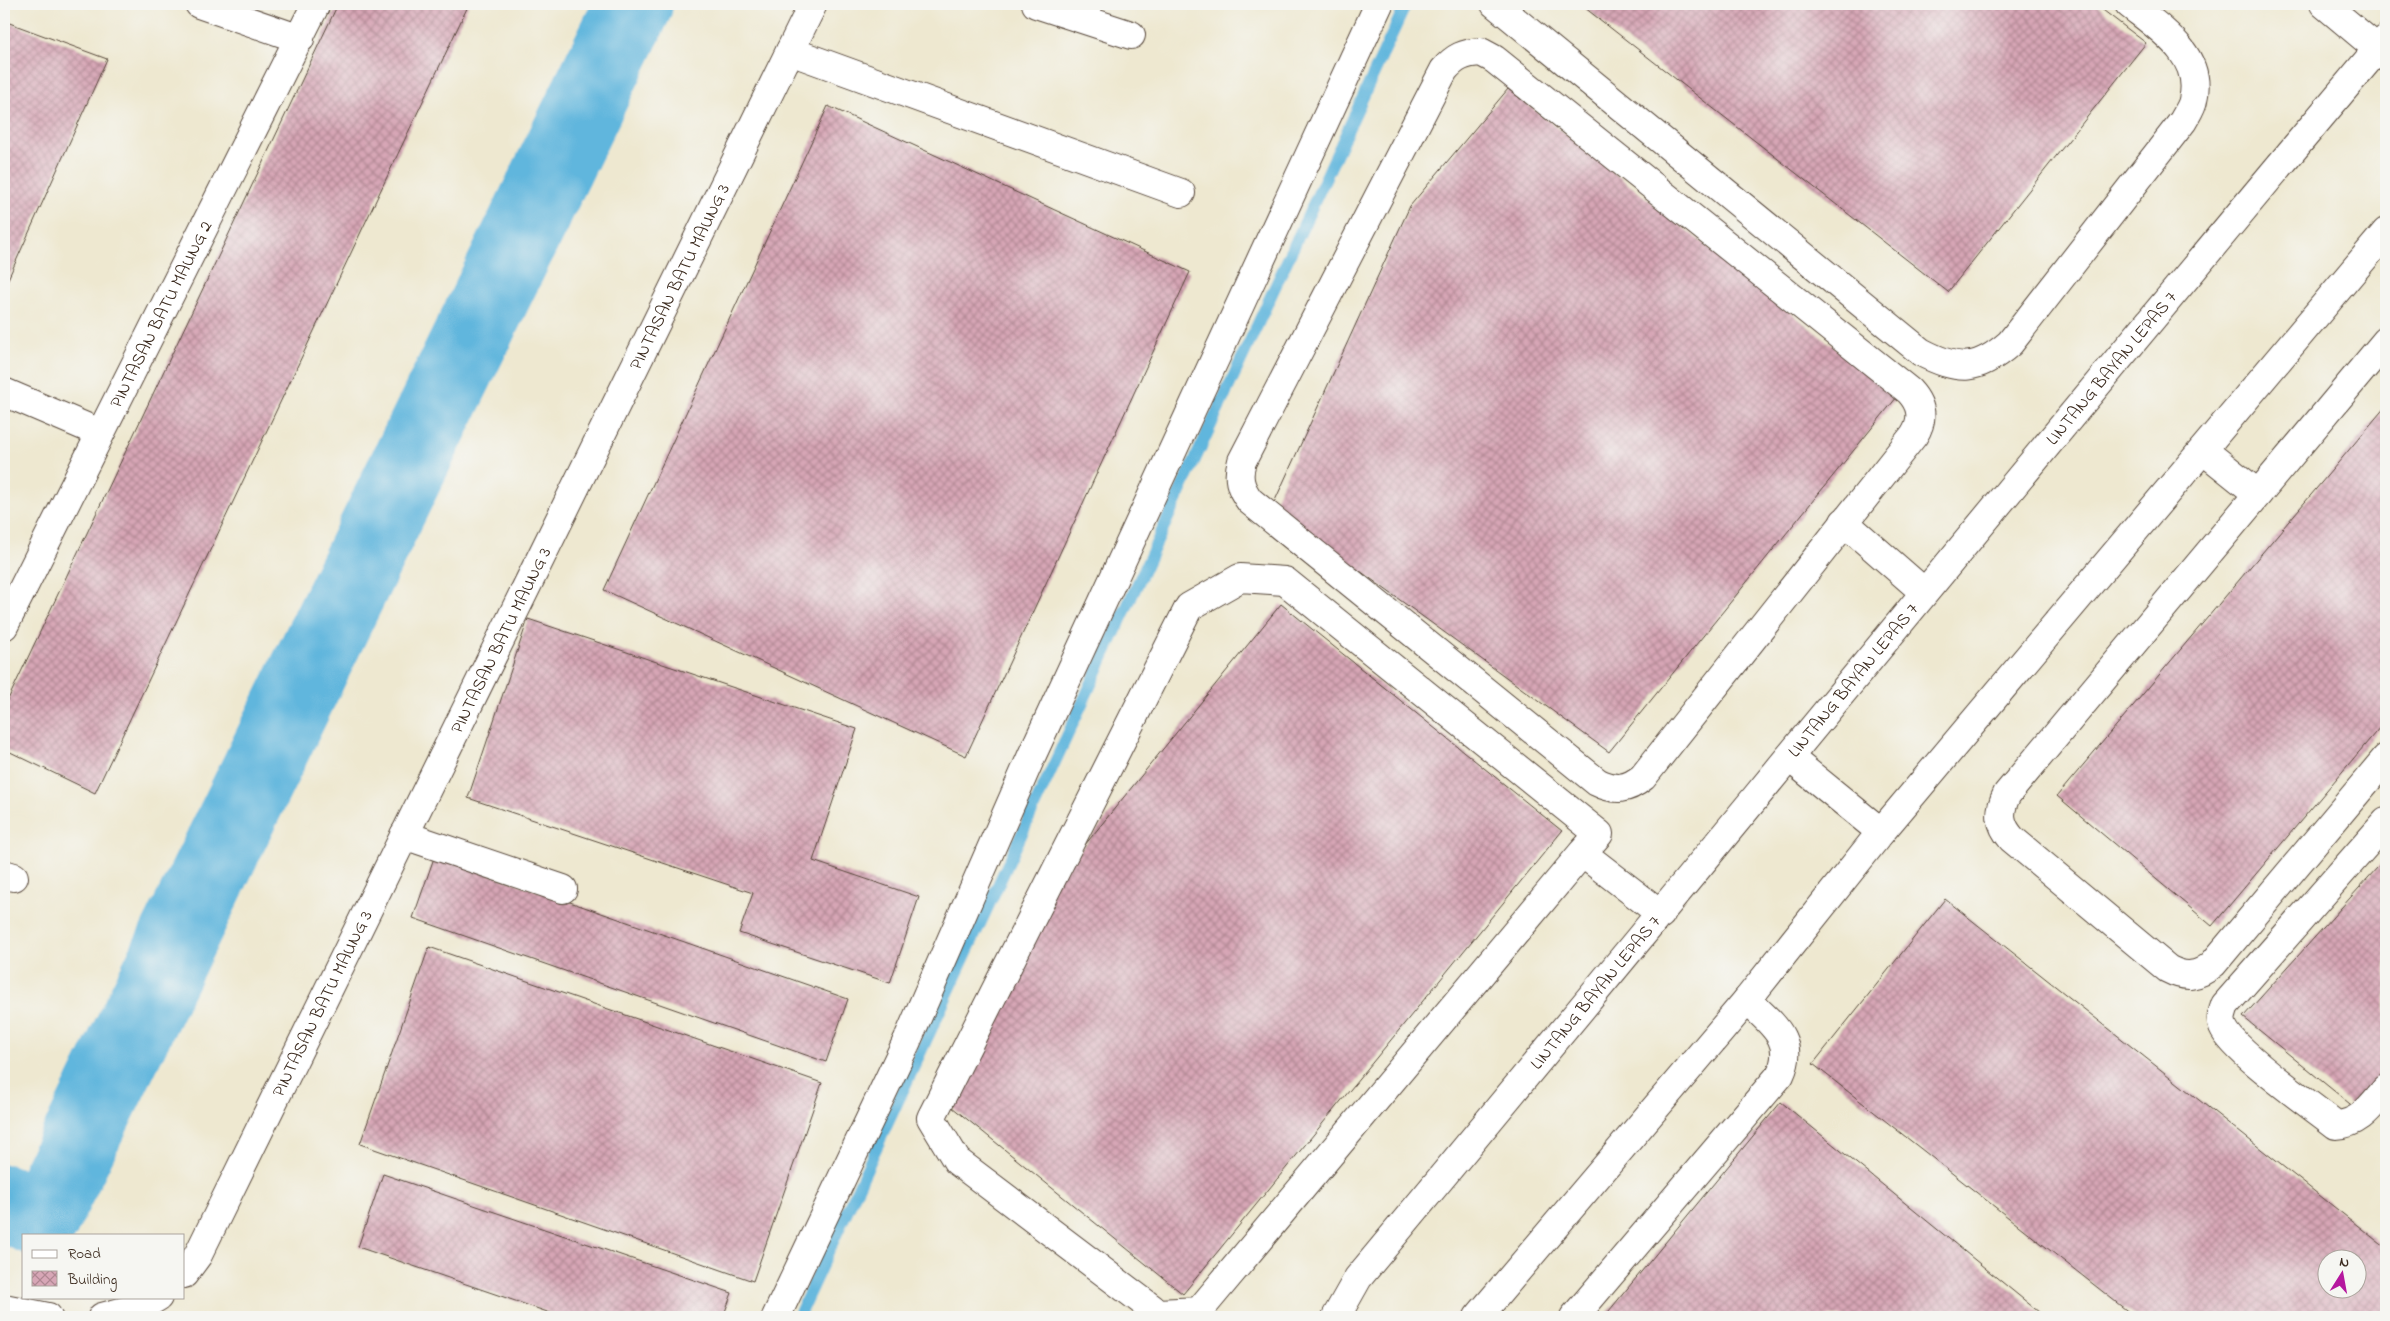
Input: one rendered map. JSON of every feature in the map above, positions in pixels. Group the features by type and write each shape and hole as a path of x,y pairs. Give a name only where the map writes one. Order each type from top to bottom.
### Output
{"street":[{"path":"199,4 300,39"},
{"name":"PINTASAN BATU MAUNG 2","path":"4,626 316,4"},
{"name":"PINTASAN BATU MAUNG 3","path":"185,1273 198,1255 813,4"},
{"path":"1036,4 1131,35"},
{"path":"776,1317 907,1041 1032,755 1379,4"},
{"path":"1495,4 1921,352 1943,364 1968,366 1992,358 2010,343 2183,121 2193,101 2194,79 2188,58 2174,41 2128,4"},
{"path":"2324,4 2384,48"},
{"name":"LINTANG BAYAN LEPAS 7","path":"1336,1317 1358,1278 1790,758 1924,592 2384,48"},
{"path":"790,51 1181,193"},
{"path":"1481,52 1525,84 1910,391 1917,400 1922,412 1920,425 1844,522 1643,777 1633,785 1621,789 1608,788 1597,782 1250,501 1243,492 1238,471 1444,70 1454,59 1467,53 1481,52"},
{"path":"1478,1317 1747,1000 1881,832 2386,232"},
{"path":"2386,341 2007,794 2001,805 2000,818 2004,830 2012,840 2168,969 2178,974 2191,976 2204,973 2213,964 2386,758"},
{"path":"4,392 100,433"},
{"path":"2202,450 2258,494"},
{"path":"1844,522 1924,592"},
{"path":"1240,578 1285,581 1599,834 1582,853 1199,1311 1158,1313 957,1161 931,1118 1189,607 1240,578"},
{"path":"1790,758 1881,832"},
{"path":"2386,822 2225,1005 2220,1018 2224,1028 2237,1046 2336,1125 2346,1125 2358,1120 2386,1089"},
{"path":"404,835 563,889"},
{"path":"1582,853 1661,914"},
{"path":"1574,1317 1780,1075 1786,1062 1786,1048 1782,1035 1747,1000"},
{"path":"102,1317 131,1313 156,1298"},
{"path":"4,1308 48,1317"}],"building":[{"path":"338,4 469,4 95,793 4,749 4,708"},
{"path":"1580,4 2095,4 2146,43 1948,292"},
{"path":"4,21 107,59 4,288"},
{"path":"1508,89 1897,397 1609,752 1272,507 1410,206"},
{"path":"828,106 1190,272 966,756 604,590"},
{"path":"2386,406 2386,720 2212,926 2057,796"},
{"path":"1281,604 1562,831 1183,1294 952,1107 1045,894"},
{"path":"528,619 857,729 813,861 919,897 890,983 739,933 753,893 468,798"},
{"path":"435,855 848,999 826,1062 413,918"},
{"path":"2386,858 2386,1073 2355,1108 2243,1017"},
{"path":"1945,899 2386,1248 2386,1317 2135,1317 1813,1064"},
{"path":"429,947 822,1083 753,1281 360,1144"},
{"path":"1781,1102 2045,1317 1604,1317"},
{"path":"383,1174 732,1293 723,1317 562,1317 358,1247"}],"waterway":[{"path":"4,1203 41,1219 634,4"},
{"path":"798,1317 1406,4"}]}
